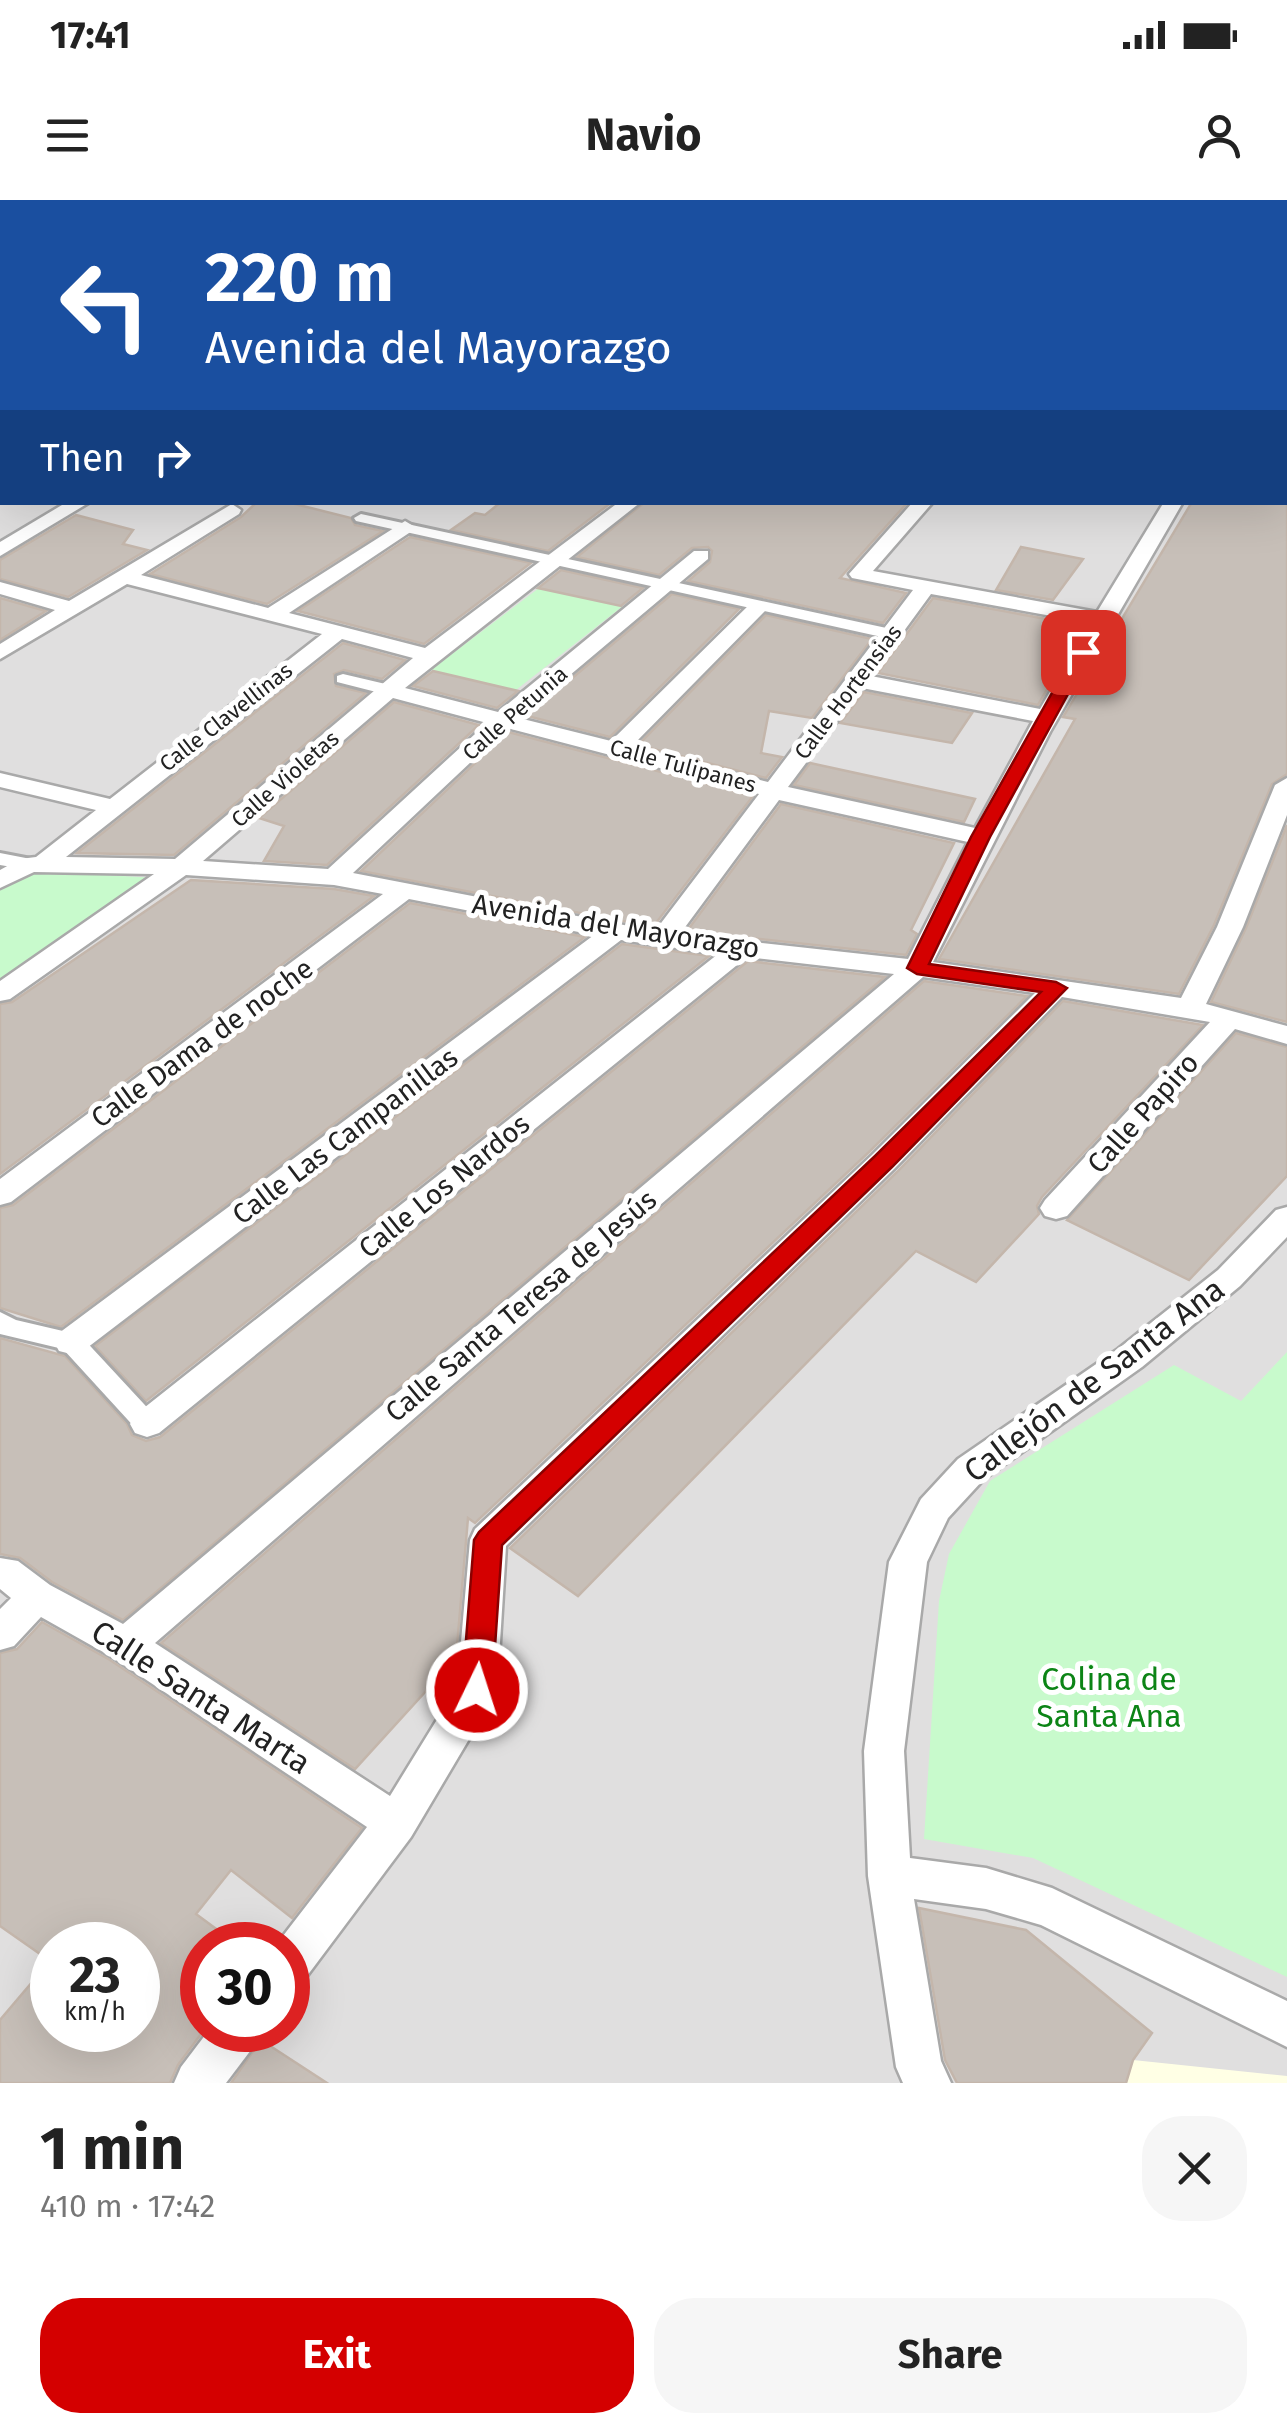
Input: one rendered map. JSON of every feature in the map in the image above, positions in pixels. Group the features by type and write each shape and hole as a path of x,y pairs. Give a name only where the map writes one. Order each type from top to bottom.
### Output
{"street":[{"path":"0,550 76,505"},
{"name":"Calle Violetas","path":"0,993 182,868 388,690 628,505"},
{"path":"921,505 859,574 1101,619"},
{"path":"917,968 980,837 1046,717 1172,505"},
{"path":"0,653 232,510"},
{"path":"361,518 892,634"},
{"path":"273,614 405,527"},
{"name":"Calle Petunia","path":"334,877 506,718 701,555"},
{"path":"125,578 430,656"},
{"name":"Calle Hortensias","path":"662,940 926,587"},
{"path":"0,588 73,608"},
{"path":"618,748 760,606"},
{"name":"Calle Clavellinas","path":"0,880 36,864 338,632"},
{"path":"343,679 388,690"},
{"path":"857,680 1046,717"},
{"name":"Calle Tulipanes","path":"388,690 773,791 980,837"},
{"path":"0,780 110,806"},
{"path":"1190,1008 1230,927 1287,784"},
{"name":"Avenida del Mayorazgo","path":"0,859 36,864 334,877 662,940 917,968 1190,1008 1287,1035"},
{"name":"Calle Dama de noche","path":"0,1195 404,891"},
{"name":"Calle Las Campanillas","path":"71,1342 618,930"},
{"name":"Calle Los Nardos","path":"148,1424 740,948"},
{"name":"Calle Santa Teresa de Jesús","path":"126,1645 917,968"},
{"path":"310,1936 396,1823 477,1690 488,1540 884,1162 1056,988"},
{"name":"Calle Papiro","path":"1056,1208 1230,1018"},
{"name":"Callejón de Santa Ana","path":"928,2083 919,2067 888,1876 886,1732 908,1562 934,1509 971,1468 1130,1358 1230,1278 1287,1218"},
{"path":"0,1322 71,1342 148,1424"},
{"name":"Calle Santa Marta","path":"5,1572 38,1596 126,1645 396,1823"},
{"path":"0,1634 38,1596"},
{"path":"888,1876 1014,1895 1114,1935 1287,2024"},
{"path":"197,2083 221,2052"}],"shaded area":[{"path":"0,505 1287,505 1287,2083 0,2083 0,853 16,854 0,850"},
{"path":"1133,2060 1287,2076 1287,2083 1126,2083"}],"green space":[{"path":"539,588 623,606 516,690 431,670"},
{"path":"31,871 159,878 0,982 0,889"},
{"name":"Colina de Santa Ana","path":"1287,1352 1287,1977 1033,1858 924,1839 939,1601 949,1554 990,1481 1174,1365 1241,1401"}],"building":[{"path":"254,505 299,505 383,531 267,604 150,574"},
{"path":"497,505 608,505 548,551 451,530 475,513 485,515"},
{"path":"641,505 905,505 840,578 906,593 883,623 688,581 710,562 712,551 708,547 692,548 659,575 577,557"},
{"path":"1190,505 1287,505 1287,774 1272,784 1214,925 1179,994 939,959 1075,719 1063,717"},
{"path":"76,515 133,530 123,544 147,550 68,597 0,579 0,560"},
{"path":"410,537 531,563 424,644 298,611"},
{"path":"1021,547 1083,559 1053,600 996,590"},
{"path":"561,570 643,588 621,606 538,588"},
{"path":"672,594 739,609 610,737 527,716"},
{"path":"0,598 46,611 0,640"},
{"path":"933,598 1084,626 1038,705 878,673"},
{"path":"766,615 872,639 812,718 769,711 761,753 782,757 766,778 638,745"},
{"path":"343,643 405,660 382,679 344,670 334,674 336,686 366,693 174,855 77,853"},
{"path":"433,671 518,691 497,708 413,686"},
{"path":"864,692 972,713 952,743 840,723"},
{"path":"394,702 479,725 327,865 264,861 284,826 259,818"},
{"path":"508,732 753,796 653,927 361,871"},
{"path":"810,763 975,799 964,822 794,785"},
{"path":"781,804 954,843 911,930 917,934 906,955 687,931"},
{"path":"1287,825 1287,1022 1211,1002"},
{"path":"191,880 334,889 374,896 0,1174 0,1004 12,1002"},
{"path":"410,903 585,937 61,1327 0,1308 0,1208 13,1205"},
{"path":"622,944 709,956 146,1401 95,1346"},
{"path":"748,961 885,977 123,1620 52,1582 20,1558 0,1554 0,1338 65,1356 127,1424 132,1435 146,1441 160,1437"},
{"path":"924,981 1027,996 869,1152 475,1523 468,1518 456,1658 355,1769 161,1643"},
{"path":"1063,1001 1203,1025 1042,1197 1037,1206 1039,1214 976,1282 916,1251 578,1596 510,1548 897,1172"},
{"path":"1236,1033 1287,1047 1287,1176 1189,1280 1067,1220"},
{"path":"42,1622 110,1660 362,1828 292,1918 231,1870 196,1914 207,1922 180,1922 180,2052 188,2052 170,2083 0,2083 0,2020 30,1985 30,2052 160,2052 160,1922 30,1922 30,1947 0,1926 0,1653 17,1649"},
{"path":"919,1908 1026,1930 1152,2033 1133,2060 1126,2083 957,2083 945,2060"},
{"path":"253,2052 279,2052 327,2083 231,2083"}],"route":[{"path":"477,1690 488,1540 884,1162 1056,988 917,968 980,837 1083,652"}]}
